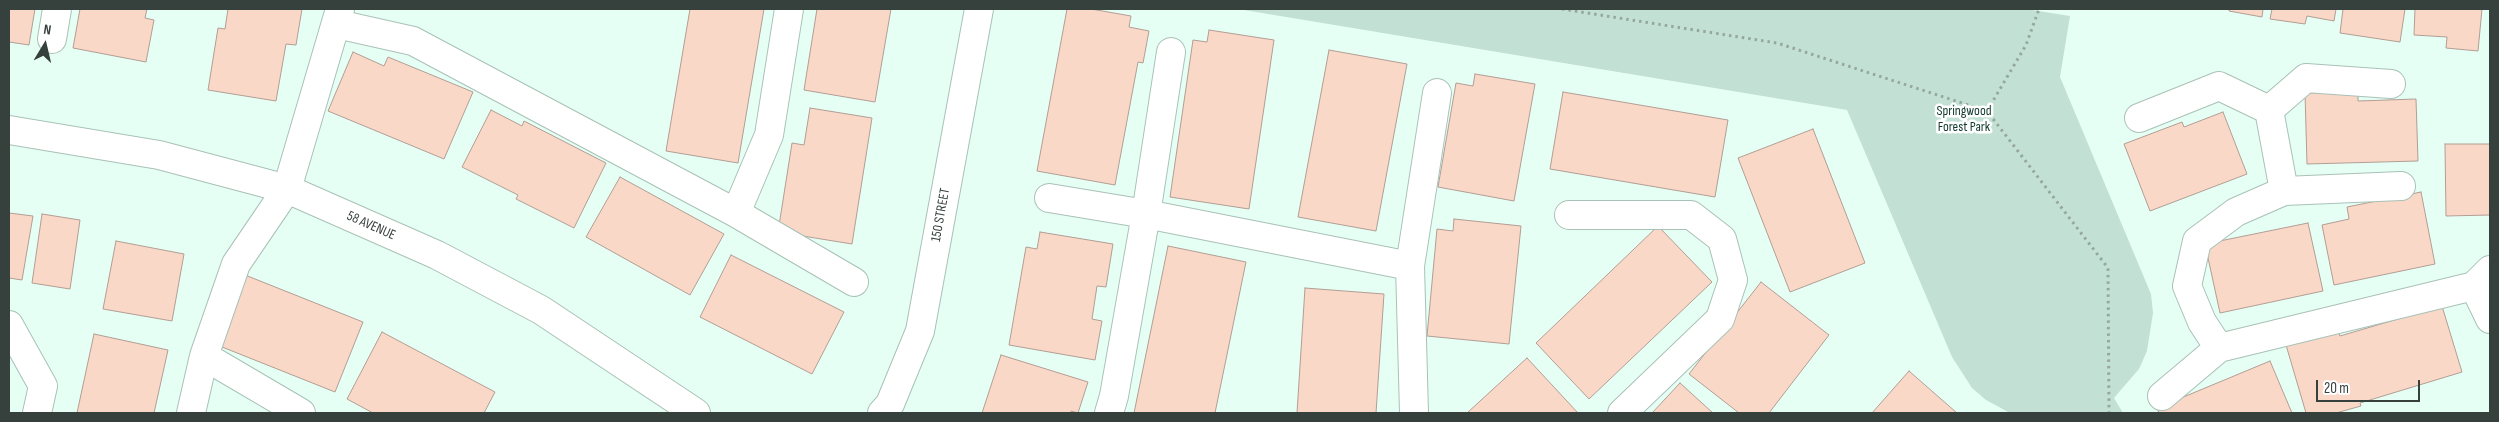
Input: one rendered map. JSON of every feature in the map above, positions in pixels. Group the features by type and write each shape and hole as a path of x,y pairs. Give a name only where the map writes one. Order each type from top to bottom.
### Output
{"street":[{"path":"52,39 57,9"},
{"path":"736,213 769,135 789,9"},
{"name":"150 STREET","path":"882,413 890,404 920,331 979,9"},
{"path":"191,413 204,356 236,264 287,189 338,16 413,41 736,213 854,282"},
{"path":"1109,413 1114,396 1146,214 1171,52"},
{"path":"2269,110 2306,78 2392,84"},
{"path":"2139,118 2219,86 2269,110"},
{"path":"1414,413 1410,266 1437,93"},
{"path":"2269,110 2284,191"},
{"name":"58 AVENUE","path":"9,130 159,155 287,189 437,255 541,310 696,413"},
{"path":"2219,348 2202,322 2187,286 2197,241 2236,212 2284,191 2401,186"},
{"path":"1049,198 1146,214 1410,266"},
{"path":"1569,214 1691,214 1722,239 1731,272 1733,280 1720,319 1622,413"},
{"path":"2162,396 2219,348 2482,278 2490,319"},
{"path":"9,325 43,386 37,413"},
{"path":"204,356 301,413"}],"path":[{"path":"1562,9 1777,43 1987,111 2108,268 2109,413"},
{"path":"1987,111 2026,45 2039,9"}],"green space":[{"name":"Springwood Forest Park","path":"1238,9 2026,9 2070,16 2060,77 2151,294 2153,313 2147,351 2139,369 2114,398 2123,413 2010,413 1986,400 1972,388 1952,357 1847,110"}],"building":[{"path":"9,9 35,9 29,45 9,42"},
{"path":"80,9 147,9 145,18 154,20 146,62 73,48"},
{"path":"228,9 302,9 296,45 286,44 276,101 208,90 218,28 225,29"},
{"path":"690,9 764,9 738,163 666,151"},
{"path":"817,9 891,9 875,102 804,90"},
{"path":"1067,9 1091,9 1131,16 1129,27 1149,31 1143,63 1138,62 1115,185 1037,171"},
{"path":"2229,9 2263,9 2262,17 2229,11"},
{"path":"2272,9 2336,9 2334,21 2307,16 2305,24 2270,19"},
{"path":"2343,9 2405,9 2400,42 2340,33"},
{"path":"2415,9 2482,9 2478,51 2446,48 2447,37 2414,35"},
{"path":"1209,30 1274,40 1249,209 1170,197 1193,40 1207,42"},
{"path":"1329,50 1407,64 1376,231 1298,217"},
{"path":"353,52 384,66 388,57 473,92 444,159 328,111"},
{"path":"1475,74 1535,84 1514,201 1438,187 1456,83 1473,86"},
{"path":"1563,92 1728,120 1715,197 1550,169"},
{"path":"2358,92 2358,101 2416,99 2418,161 2307,164 2305,93"},
{"path":"810,108 872,118 852,244 778,232 792,143 804,145"},
{"path":"491,110 522,126 524,121 606,163 574,228 516,199 518,195 462,167"},
{"path":"2223,112 2247,174 2150,211 2124,144 2182,122 2184,127"},
{"path":"1813,129 1865,263 1790,292 1738,158"},
{"path":"2445,144 2490,144 2490,215 2446,216"},
{"path":"620,177 724,234 690,295 586,237"},
{"path":"2421,192 2435,264 2334,285 2322,225 2349,219 2347,207"},
{"path":"9,213 33,216 22,280 9,278"},
{"path":"42,214 80,220 70,289 32,283"},
{"path":"1454,219 1521,226 1509,344 1427,336 1437,229 1453,231"},
{"path":"2308,223 2323,291 2220,313 2205,244"},
{"path":"1658,226 1712,282 1589,399 1536,343"},
{"path":"1040,232 1113,244 1106,287 1097,286 1092,319 1102,321 1095,360 1009,345 1026,247 1037,249"},
{"path":"116,241 184,254 172,321 103,309"},
{"path":"1168,246 1246,262 1215,413 1134,413"},
{"path":"731,255 844,312 812,374 700,317"},
{"path":"245,275 363,322 335,392 217,345"},
{"path":"1761,282 1829,335 1769,413 1739,413 1689,374"},
{"path":"1305,288 1384,294 1376,413 1297,413"},
{"path":"2442,306 2462,372 2360,403 2361,406 2336,413 2306,413 2286,345 2338,330 2340,336"},
{"path":"382,332 495,392 484,413 373,413 347,399"},
{"path":"94,334 168,350 154,413 77,413"},
{"path":"1001,355 1088,382 1078,413 1071,411 1071,413 982,413"},
{"path":"1527,358 1578,413 1467,413"},
{"path":"2270,361 2292,413 2159,413 2157,408"},
{"path":"1909,371 1957,413 1872,413"},
{"path":"1680,383 1713,413 1652,413"}]}
